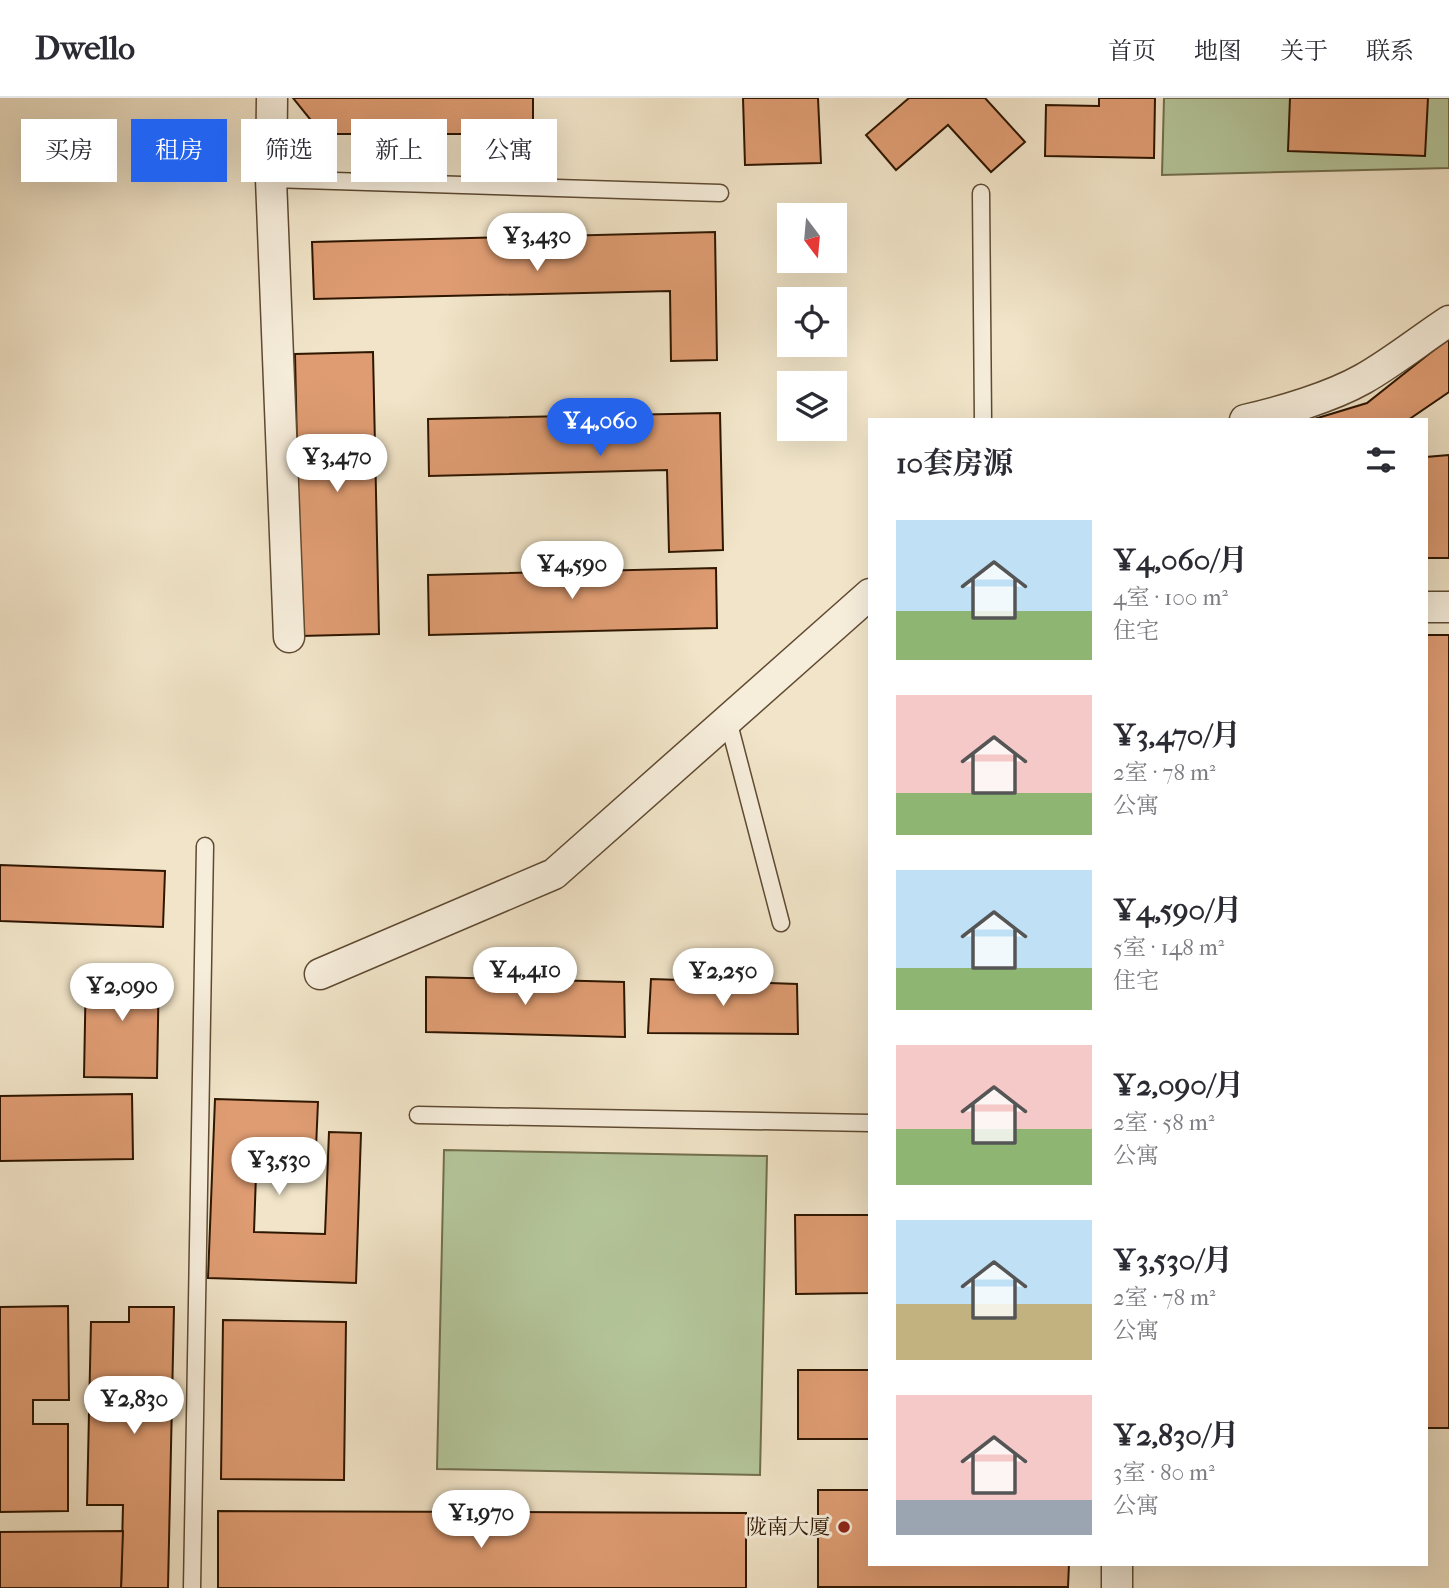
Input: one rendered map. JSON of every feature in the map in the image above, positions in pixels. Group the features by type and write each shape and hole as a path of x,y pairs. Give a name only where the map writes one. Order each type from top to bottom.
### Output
{"street":[{"path":"272,98 272,119"},
{"path":"271,182 289,637"},
{"path":"1253,418 1278,412 1361,380 1449,321"},
{"path":"320,974 554,874 868,596"},
{"path":"1428,607 1449,607"},
{"path":"1116,1588 1117,1566"}],"lane":[{"path":"337,181 720,193"},
{"path":"981,193 983,418"},
{"path":"728,720 781,923"},
{"path":"192,1588 205,846"},
{"path":"418,1115 868,1122"}],"green space":[{"path":"1164,98 1449,98 1449,168 1162,175"},
{"path":"444,1150 767,1156 760,1475 437,1469"}],"building":[{"path":"293,98 533,98 533,119 461,119 461,134 447,134 447,119 351,119 351,134 337,134 337,119 310,119"},
{"path":"743,98 818,98 821,163 745,165"},
{"path":"909,98 985,98 1025,142 991,172 948,125 896,170 866,135"},
{"path":"1099,98 1155,98 1154,158 1045,156 1046,105 1099,106"},
{"path":"1290,98 1428,98 1425,156 1288,151"},
{"path":"715,232 717,360 671,361 670,291 314,299 312,242"},
{"path":"1449,338 1449,392 1411,418 1318,418 1367,403"},
{"path":"373,352 379,634 301,636 295,354"},
{"path":"720,413 723,550 669,552 667,470 429,476 428,419"},
{"path":"1449,455 1449,558 1428,558 1428,457"},
{"path":"716,568 717,628 429,635 428,575"},
{"path":"1428,635 1449,635 1449,1428 1428,1428"},
{"path":"0,865 165,871 163,927 0,921"},
{"path":"86,968 159,968 157,1078 84,1077"},
{"path":"426,977 624,982 625,1037 426,1032"},
{"path":"651,979 797,984 798,1034 648,1033"},
{"path":"132,1094 133,1159 0,1161 0,1096"},
{"path":"215,1099 318,1102 316,1148 257,1146 254,1232 325,1234 329,1132 361,1133 356,1283 208,1278"},
{"path":"795,1215 868,1215 868,1293 796,1294"},
{"path":"68,1306 69,1400 33,1400 33,1424 68,1424 68,1511 0,1512 0,1307"},
{"path":"129,1307 174,1307 168,1588 121,1588 123,1505 87,1505 91,1322 129,1322"},
{"path":"223,1320 346,1322 344,1480 221,1479"},
{"path":"798,1370 868,1370 868,1439 798,1439"},
{"name":"陇南大厦","path":"818,1490 868,1490 868,1566 1069,1566 1068,1587 818,1587"},
{"path":"218,1511 746,1513 746,1588 218,1588"},
{"path":"123,1531 121,1588 0,1588 0,1532"}],"place":[{"name":"陇南大厦","path":"844,1527"}]}
